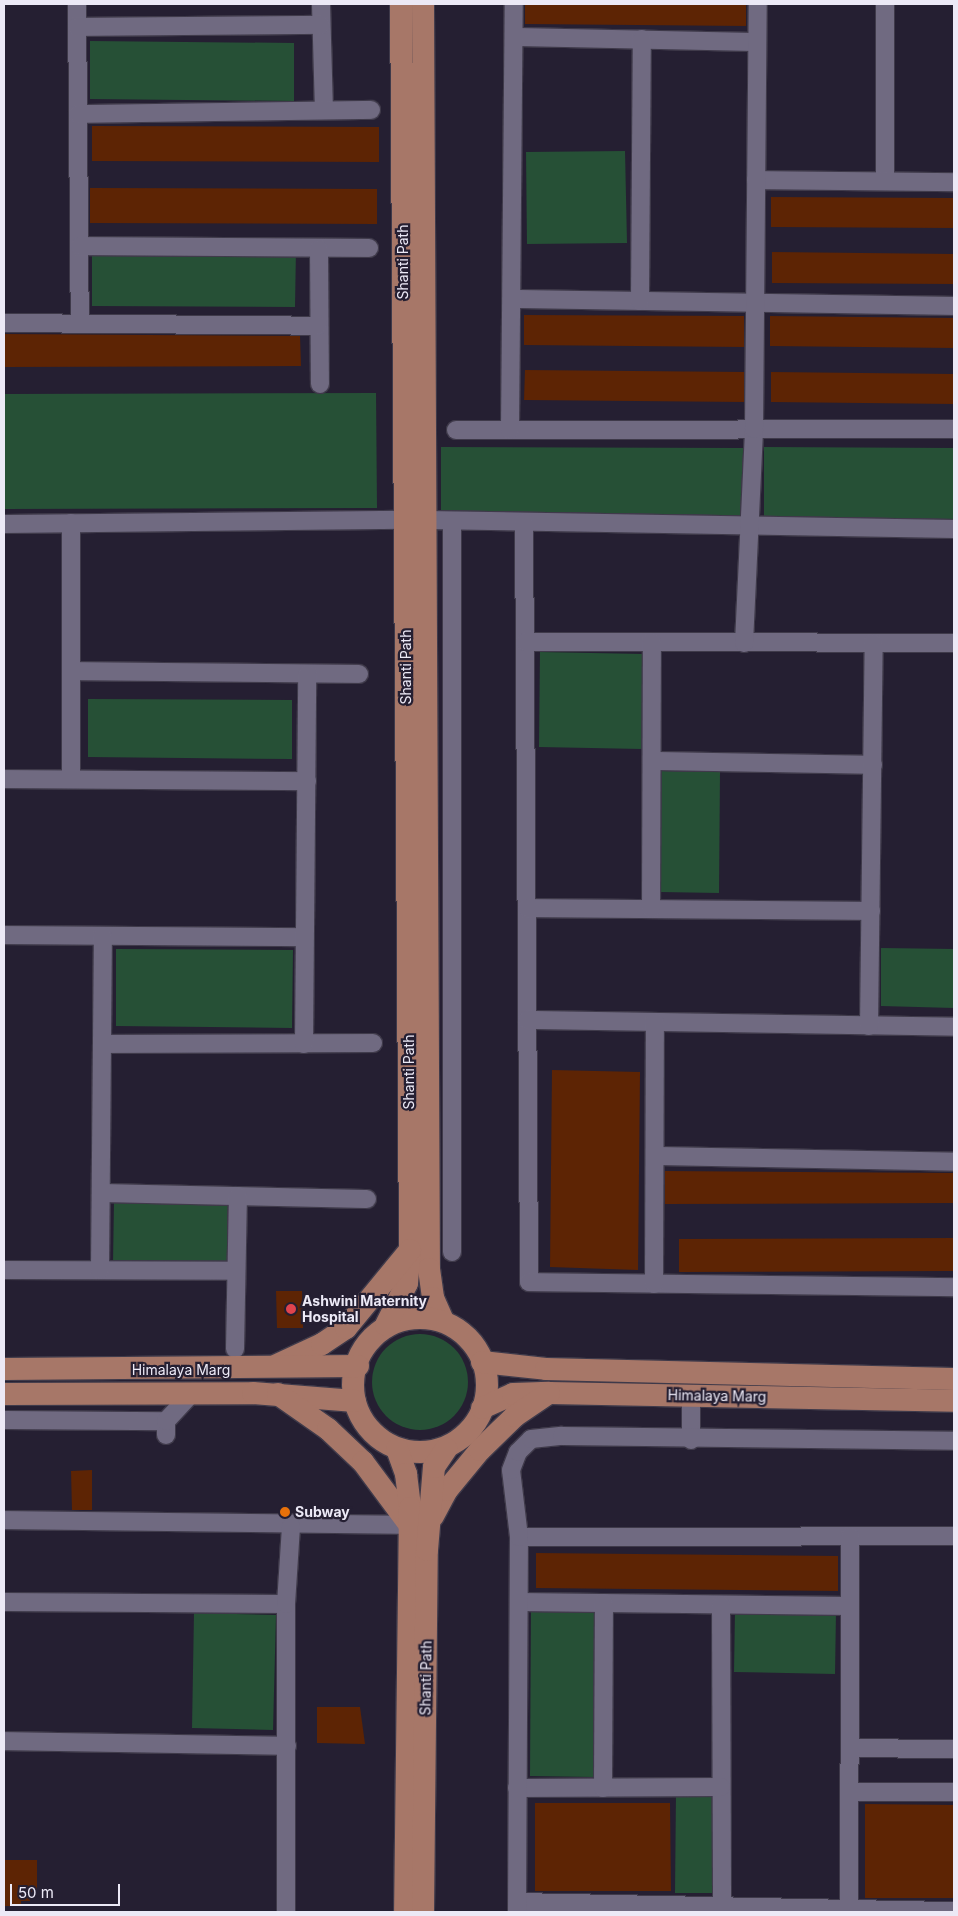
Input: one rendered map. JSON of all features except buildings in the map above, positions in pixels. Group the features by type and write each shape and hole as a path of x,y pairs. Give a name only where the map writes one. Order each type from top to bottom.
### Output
{"main road":[{"name":"Shanti Path","path":"401,4 415,520"},
{"name":"Shanti Path","path":"386,1326 407,1284 410,1250 415,520 423,4"},
{"path":"415,520 432,1298 443,1320 465,1337 482,1362 486,1391 482,1408 466,1435 446,1449 414,1454 397,1449 365,1425 355,1401 358,1366 371,1339 386,1326 414,1316 443,1320"},
{"path":"265,1370 303,1354 346,1328 410,1250"},
{"name":"Himalaya Marg","path":"482,1362 546,1369 954,1379"},
{"name":"Himalaya Marg","path":"4,1369 265,1370 358,1366"},
{"path":"278,1394 328,1429 363,1462 419,1525 480,1450 515,1416 549,1393"},
{"name":"Himalaya Marg","path":"482,1408 513,1394 549,1393 954,1401"},
{"name":"Himalaya Marg","path":"4,1394 278,1394 355,1401"},
{"name":"Shanti Path","path":"397,1449 406,1474 419,1525 423,1912"},
{"name":"Shanti Path","path":"406,1912 419,1525 434,1467 446,1449"}],"street":[{"path":"77,4 80,322"},
{"path":"321,4 324,110"},
{"path":"510,430 514,4"},
{"path":"744,643 754,430 758,4"},
{"path":"885,4 885,181"},
{"path":"78,27 321,25"},
{"path":"514,36 758,42"},
{"path":"640,301 642,40"},
{"path":"78,114 371,110"},
{"path":"756,180 954,182"},
{"path":"80,246 369,248"},
{"path":"320,249 318,326 320,384"},
{"path":"512,299 954,306"},
{"path":"4,323 80,322 318,326"},
{"path":"456,430 954,429"},
{"path":"4,524 415,520 954,529"},
{"path":"452,521 452,1252"},
{"path":"524,522 529,1282 954,1287"},
{"path":"71,523 71,779"},
{"path":"525,642 954,643"},
{"path":"651,909 652,642"},
{"path":"869,1026 874,643"},
{"path":"71,671 359,674"},
{"path":"304,1044 307,674"},
{"path":"652,761 873,765"},
{"path":"4,779 307,781"},
{"path":"527,908 871,911"},
{"path":"4,935 304,937"},
{"path":"100,1270 103,936"},
{"path":"527,1020 954,1028"},
{"path":"654,1284 655,1022"},
{"path":"102,1044 373,1043"},
{"path":"655,1156 954,1162"},
{"path":"101,1193 366,1199"},
{"path":"235,1349 238,1196"},
{"path":"4,1270 236,1271"},
{"path":"4,1420 166,1428 191,1394"},
{"path":"690,1396 691,1440"},
{"path":"954,1441 531,1439 518,1452 511,1470 519,1537 517,1907 722,1907 849,1911 954,1911"},
{"path":"4,1520 291,1526 419,1525"},
{"path":"286,1912 286,1604 291,1526"},
{"path":"849,1911 851,1792 850,1536"},
{"path":"519,1537 954,1536"},
{"path":"4,1602 286,1604"},
{"path":"519,1602 850,1606"},
{"path":"603,1788 604,1604"},
{"path":"721,1605 722,1907"},
{"path":"4,1742 287,1746"},
{"path":"850,1748 954,1749"},
{"path":"517,1788 721,1787"},
{"path":"851,1792 954,1792"}],"green space":[{"path":"90,41 294,43 294,101 90,99"},
{"path":"625,151 627,243 527,244 526,152"},
{"path":"92,248 296,249 295,307 92,306"},
{"path":"376,393 377,508 4,509 4,394"},
{"path":"441,447 743,448 743,516 441,514"},
{"path":"764,447 954,448 954,519 764,518"},
{"path":"540,652 643,654 642,749 539,747"},
{"path":"88,699 292,700 292,759 88,757"},
{"path":"661,771 720,772 719,893 660,892"},
{"path":"881,948 954,949 954,1008 881,1006"},
{"path":"116,949 293,950 292,1028 116,1026"},
{"path":"114,1202 228,1204 227,1265 113,1263"},
{"path":"420,1334 438,1338 454,1348 464,1364 468,1382 464,1400 454,1416 438,1426 420,1430 402,1426 386,1416 376,1400 372,1382 376,1364 386,1348 402,1338"},
{"path":"531,1609 595,1610 594,1777 530,1776"},
{"path":"735,1611 836,1612 835,1674 734,1672"},
{"path":"194,1613 276,1615 273,1730 192,1728"},
{"path":"676,1793 716,1794 715,1893 675,1893"}],"place":[{"name":"Ashwini Maternity Hospital","path":"291,1309"},
{"name":"Subway","path":"285,1512"}]}
